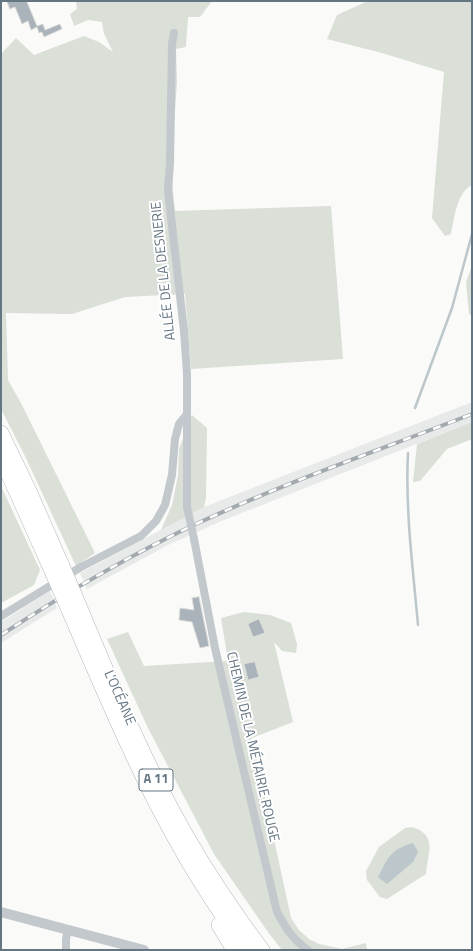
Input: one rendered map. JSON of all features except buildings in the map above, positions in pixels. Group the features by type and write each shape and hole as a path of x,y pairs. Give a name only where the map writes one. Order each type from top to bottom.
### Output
{"highway":[{"name":"L’OCÉANE","path":"1,433 28,489 57,569"},
{"name":"L’OCÉANE","path":"1,457 57,569 158,784 188,840 233,911 262,950"},
{"name":"L’OCÉANE","path":"78,616 127,745 149,790 184,854 223,916 248,950"},
{"path":"184,854 187,873 234,950"},
{"path":"233,911 250,922 272,950"}],"street":[{"name":"ALLÉE DE LA DESNERIE","path":"174,33 172,44 170,163 168,190 184,331 187,374 187,507"},
{"path":"1,616 80,567 141,536 156,521 165,505 172,475 175,439 179,424 187,414"},
{"name":"CHEMIN DE LA MÉTAIRIE ROUGE","path":"187,507 215,648 277,912 293,938 308,950"},
{"path":"1,912 144,950"},
{"path":"66,950 68,929"}],"shaded area":[{"path":"76,1 212,1 200,17 188,17 186,47 176,49 177,82 171,170 175,211 331,206 343,359 191,369 185,294 125,297 72,314 6,313 8,380 22,405 95,553 76,566 25,456 1,409 1,54 16,38 34,55 84,36 99,42 113,52 104,34 102,22 88,20 74,26 70,14 77,9"},
{"path":"368,1 472,1 472,185 467,188 457,206 451,234 445,236 432,218 444,72 382,53 327,39 337,15"},
{"path":"472,266 472,315 469,314 466,282"},
{"path":"472,402 472,422 219,522 166,546 87,589 80,573 204,507"},
{"path":"192,415 207,428 206,498 204,507 161,530 172,505 178,475 179,449"},
{"path":"472,422 472,439 447,449 420,481 413,482 417,444"},
{"path":"1,486 40,570 34,585 1,603"},
{"path":"50,591 57,608 1,643 1,622"},
{"path":"244,612 270,615 291,623 297,644 296,653 282,651 274,642 293,722 252,738 291,918 299,930 309,939 319,944 342,949 366,943 367,950 282,950 214,854 147,726 107,639 128,632 144,666 228,661 221,618"},
{"path":"412,827 426,835 429,840 430,846 426,874 387,899 380,897 367,880 366,871 379,847 405,828"},
{"path":"413,843 418,852 413,862 387,884 378,877 388,859 395,851"}],"waterway":[{"path":"415,408 452,308 472,234"},
{"path":"408,453 407,474 409,517 418,625"}],"railway":[{"path":"1,635 97,576 196,524 299,480 472,414"}]}
